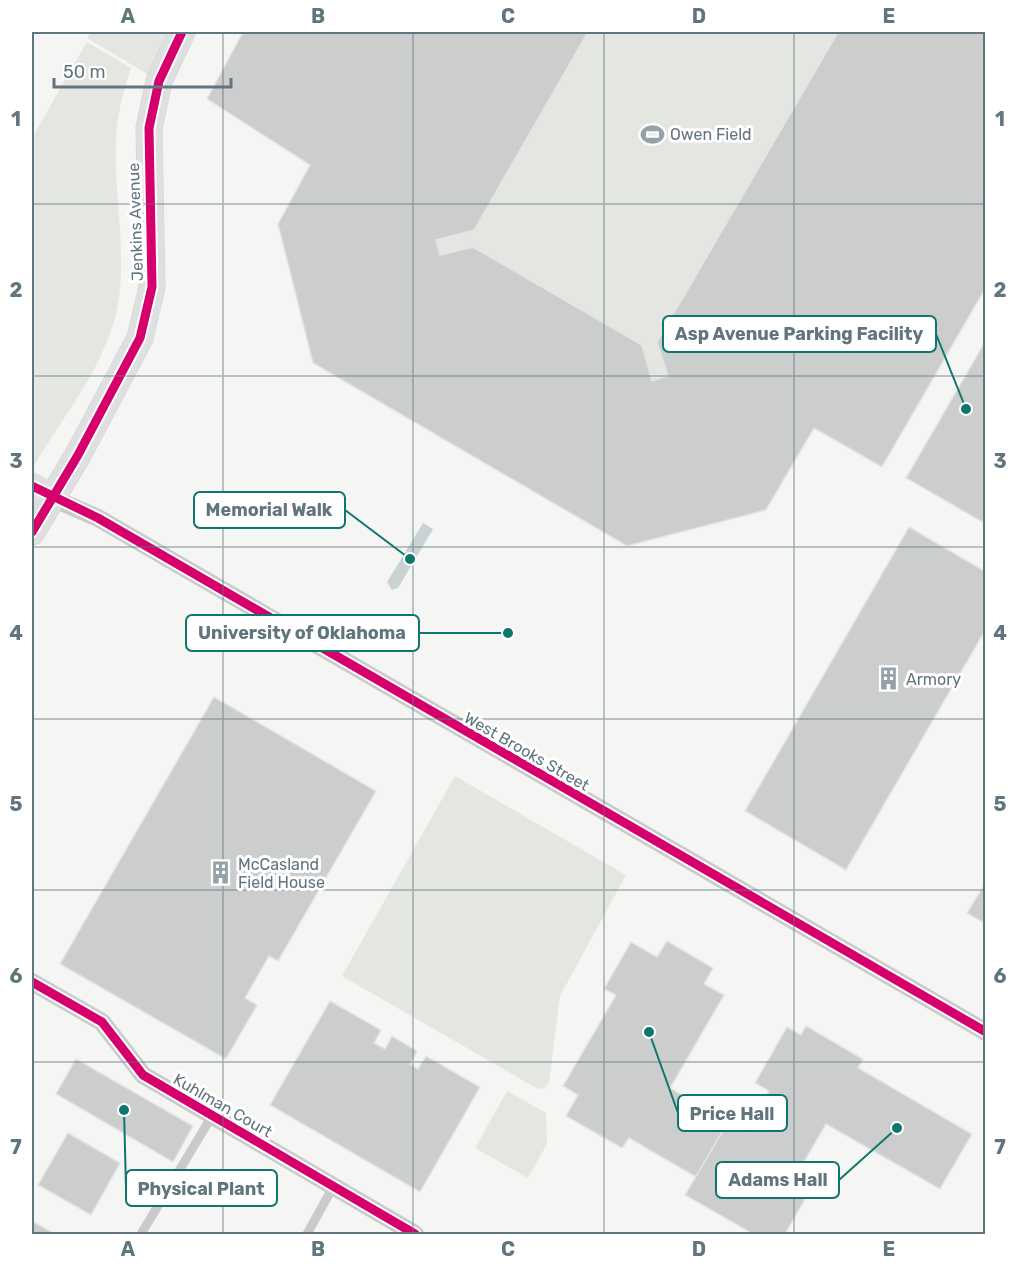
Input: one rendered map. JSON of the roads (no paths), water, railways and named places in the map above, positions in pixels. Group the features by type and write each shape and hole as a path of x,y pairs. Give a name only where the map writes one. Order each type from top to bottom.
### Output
{"street":[{"name":"Jenkins Avenue","path":"32,532 42,492 123,374 141,338 147,316 153,267 148,128 159,81 182,32"},
{"name":"West Brooks Street","path":"42,492 98,518 986,1032"},
{"name":"Kuhlman Court","path":"32,982 102,1022 143,1075 415,1234"}],"lane":[{"path":"141,1234 212,1116"},
{"path":"307,1234 333,1187"}],"place":[{"name":"Owen Field","path":"652,134"},
{"name":"Asp Avenue Parking Facility","path":"966,409"},
{"name":"Memorial Walk","path":"410,559"},
{"name":"University of Oklahoma","path":"508,633"},
{"name":"Armory","path":"888,679"},
{"name":"McCasland Field House","path":"220,873"},
{"name":"Price Hall","path":"649,1032"},
{"name":"Physical Plant","path":"124,1110"},
{"name":"Adams Hall","path":"897,1128"}]}
